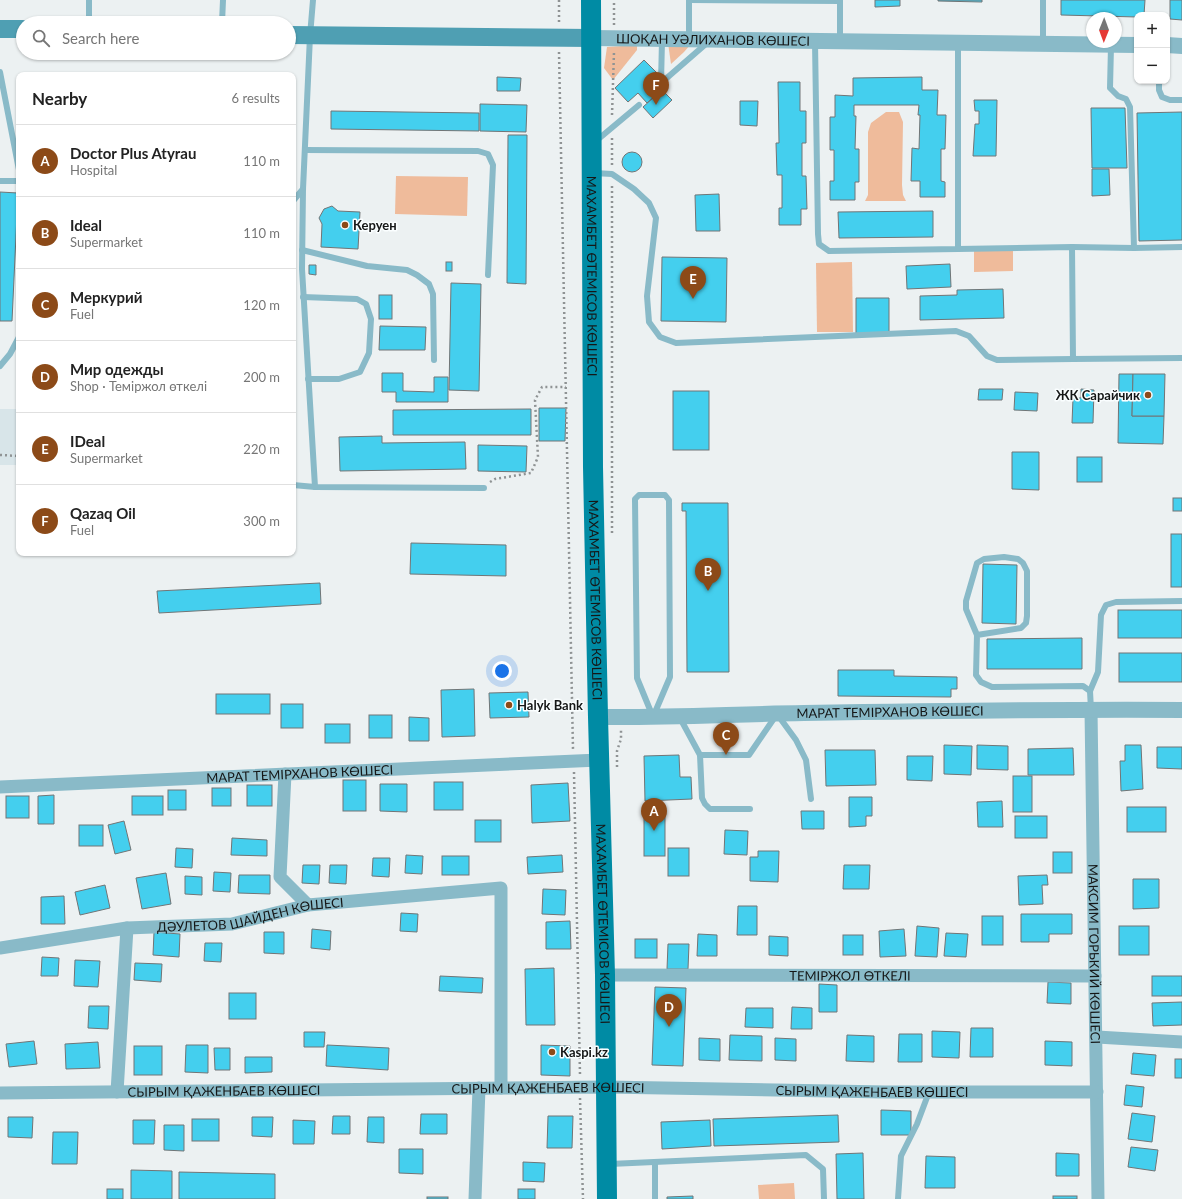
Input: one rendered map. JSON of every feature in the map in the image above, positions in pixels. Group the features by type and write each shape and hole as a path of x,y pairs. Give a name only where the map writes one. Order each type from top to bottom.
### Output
{"main road":[{"name":"МАХАМБЕТ ӨТЕМІСОВ КӨШЕСІ","path":"591,0 593,459 598,717 608,764 606,974 607,1199"},
{"path":"0,29 16,30"},
{"name":"ШОҚАН УӘЛИХАНОВ КӨШЕСІ","path":"296,35 592,38"}],"street":[{"name":"ШОҚАН УӘЛИХАНОВ КӨШЕСІ","path":"592,38 1086,45"},
{"name":"ШОҚАН УӘЛИХАНОВ КӨШЕСІ","path":"1122,45 1134,45"},
{"path":"1170,46 1182,46"},
{"name":"МАКСИМ ГОРЬКИЙ КӨШЕСІ","path":"1090,710 1098,1199"},
{"name":"МАРАТ ТЕМІРХАНОВ КӨШЕСІ","path":"598,717 1182,710"},
{"name":"МАРАТ ТЕМІРХАНОВ КӨШЕСІ","path":"0,787 574,761 608,764"},
{"path":"285,774 280,877 308,905"},
{"name":"ДӘУЛЕТОВ ШАЙДЕН КӨШЕСІ","path":"0,948 127,928 232,924 308,905 501,888 501,1088"},
{"path":"117,1092 127,928"},
{"name":"ТЕМІРЖОЛ ӨТКЕЛІ","path":"606,974 1095,976"},
{"path":"1096,1037 1182,1042"},
{"name":"СЫРЫМ ҚАЖЕНБАЕВ КӨШЕСІ","path":"0,1093 580,1087 929,1092 1097,1092"},
{"path":"475,1199 479,1088"}],"lane":[{"path":"89,16 90,0"},
{"path":"222,16 223,0"},
{"path":"313,0 303,189 302,269 315,487"},
{"path":"689,39 689,0 840,1 840,41"},
{"path":"1043,0 1043,44"},
{"path":"662,38 661,83 711,40"},
{"path":"815,41 818,234 819,244 828,251 958,248 1182,247"},
{"path":"958,43 958,248"},
{"path":"1111,48 1110,88 1118,96 1126,99 1130,107 1134,248"},
{"path":"0,72 16,155"},
{"path":"1159,84 1159,90 1162,97 1170,100 1182,100"},
{"path":"592,145 639,104"},
{"path":"305,150 478,151 488,154 493,165 488,275"},
{"path":"592,173 612,174 634,189 649,203 656,218 647,296 649,322 660,336 676,343 956,331 969,336 987,356 997,360 1182,358"},
{"path":"0,181 16,181"},
{"path":"296,197 303,189"},
{"path":"1072,248 1073,359"},
{"path":"302,250 366,266 407,270 429,284 433,294 434,360"},
{"path":"303,297 357,298 366,304 371,319 369,353 360,372 338,379 308,379"},
{"path":"0,366 10,354 16,343"},
{"path":"296,485 315,487 484,488"},
{"path":"639,495 665,495 669,500 670,678 653,717 637,678 635,499 639,495"},
{"path":"977,636 1021,628 1026,623 1028,616 1027,571 1023,563 1018,559 1004,557 984,558 977,563 966,601 966,609 977,636 976,675 981,682 992,686 1083,686 1090,691"},
{"path":"1090,710 1090,691 1098,672 1101,616 1106,605 1116,602 1182,601"},
{"path":"700,755 750,755 777,714 796,740 806,760 811,798"},
{"path":"679,716 700,755 702,798 705,804 710,809 750,809"},
{"path":"898,1199 901,1156 917,1124 929,1092"},
{"path":"607,1165 806,1155 823,1169 824,1199"},
{"path":"655,1162 655,1199"}],"path":[{"path":"559,0 583,1199"},
{"path":"612,537 612,127 614,0"},
{"path":"484,488 495,478 532,473 538,457 535,400 542,387 566,387"},
{"path":"0,455 16,456"},
{"path":"608,764 617,751 621,739 620,717"}],"shaded area":[{"path":"668,43 691,44 671,64"},
{"path":"637,45 637,50 613,80 604,68 607,47"},
{"path":"886,112 899,112 903,122 902,185 903,195 906,201 865,201 868,195 868,132 871,123"},
{"path":"396,176 468,177 467,216 395,214"},
{"path":"1013,249 1013,271 974,272 974,251"},
{"path":"852,262 853,332 817,332 816,263"},
{"path":"0,409 16,409 16,465 0,465"},
{"path":"794,1183 795,1199 759,1199 758,1185"}],"building":[{"path":"875,0 900,0 900,6 875,7"},
{"path":"982,0 982,2 938,1"},
{"path":"1061,0 1145,0 1144,12 1134,12 1134,17 1122,17 1122,12 1086,12 1086,16 1061,15"},
{"path":"1170,0 1182,0 1182,20 1170,19"},
{"path":"644,60 658,74 649,82 659,92 647,103 638,93 628,102 615,88"},
{"path":"497,77 521,78 520,91 497,91"},
{"path":"922,77 922,90 938,90 937,115 946,115 945,149 941,149 941,181 945,182 945,197 920,197 920,181 911,181 912,148 919,149 919,105 854,105 854,116 856,116 855,149 859,149 859,182 855,182 855,200 830,200 830,181 834,181 834,150 830,150 830,117 835,117 835,95 853,96 853,78"},
{"path":"778,82 800,82 800,111 806,111 806,143 802,143 802,176 806,176 807,209 801,209 801,225 779,225 779,208 782,208 782,175 777,175 776,143 779,143"},
{"path":"662,90 672,100 653,118 643,107"},
{"path":"974,100 997,100 996,156 973,156 975,124 979,124 979,111 975,111"},
{"path":"740,101 758,101 757,126 740,125"},
{"path":"480,104 527,105 526,132 480,131"},
{"path":"1091,108 1125,108 1127,168 1092,168"},
{"path":"331,111 479,113 479,131 331,129"},
{"path":"1182,112 1182,240 1139,241 1137,113"},
{"path":"508,135 527,135 526,284 507,283"},
{"path":"632,152 639,155 642,162 639,169 632,172 625,169 622,162 625,155"},
{"path":"1092,169 1109,169 1110,195 1092,196"},
{"path":"0,192 16,193 16,236 12,321 0,321"},
{"path":"719,194 720,231 696,231 695,195"},
{"path":"332,206 338,211 360,212 358,249 321,247 322,224 319,218 324,209"},
{"path":"933,211 933,237 839,238 838,212"},
{"path":"662,257 727,258 726,322 661,321"},
{"path":"446,262 452,262 452,271 446,271"},
{"path":"950,264 951,287 907,289 906,266"},
{"path":"309,265 316,265 316,275 309,274"},
{"path":"451,283 481,284 479,391 449,390"},
{"path":"1003,289 1004,318 920,320 920,296 957,295 957,290"},
{"path":"379,295 392,295 392,319 379,319"},
{"path":"856,298 889,298 889,333 856,334"},
{"path":"380,326 426,327 425,350 379,350"},
{"path":"382,373 403,373 403,391 434,392 434,377 448,377 448,402 396,402 396,392 382,392"},
{"path":"1119,374 1133,374 1132,416 1164,416 1163,444 1118,443"},
{"name":"ЖК Сарайчик","path":"1133,374 1165,374 1164,416 1132,416"},
{"path":"979,389 1003,389 1002,400 978,400"},
{"path":"1081,389 1094,390 1093,423 1072,423 1073,398 1081,398"},
{"path":"673,391 709,391 709,450 673,450"},
{"path":"1015,392 1038,393 1037,411 1014,410"},
{"path":"539,408 566,408 565,441 539,441"},
{"path":"531,409 531,435 393,435 393,410"},
{"path":"382,436 382,443 465,442 466,469 340,471 339,437"},
{"path":"478,445 527,446 526,472 478,471"},
{"path":"1012,452 1039,452 1039,490 1012,489"},
{"path":"1077,457 1102,457 1102,482 1077,482"},
{"path":"1173,498 1182,498 1182,511 1173,511"},
{"path":"682,503 728,503 729,672 687,672 686,511 682,511"},
{"path":"1171,534 1182,534 1182,587 1171,587"},
{"path":"411,543 506,545 506,576 410,574"},
{"path":"983,564 1017,565 1016,624 982,623"},
{"path":"320,583 321,604 159,613 157,591"},
{"path":"1118,610 1182,610 1182,638 1118,638"},
{"path":"1082,638 1082,669 987,669 987,639"},
{"path":"1119,653 1182,653 1182,682 1119,682"},
{"path":"838,670 894,670 894,676 957,677 957,689 951,689 951,697 838,696"},
{"path":"474,689 475,736 442,737 441,690"},
{"name":"Halyk Bank","path":"528,692 529,717 490,718 489,693"},
{"path":"216,694 270,694 270,714 216,714"},
{"path":"281,704 303,704 303,728 281,728"},
{"path":"369,715 392,715 392,738 369,738"},
{"path":"409,717 429,718 429,741 409,741"},
{"path":"325,724 350,724 350,743 325,743"},
{"path":"944,745 972,746 971,775 944,774"},
{"path":"977,745 1008,746 1008,770 977,769"},
{"path":"1125,745 1141,745 1143,789 1121,791 1120,761 1125,761"},
{"path":"1157,747 1182,747 1182,769 1157,768"},
{"path":"1073,748 1074,775 1028,775 1028,749"},
{"path":"825,750 875,750 876,785 826,786"},
{"path":"679,755 680,777 691,777 692,799 645,801 644,756"},
{"path":"907,756 933,756 932,781 907,780"},
{"path":"1013,776 1032,776 1032,812 1013,812"},
{"path":"343,780 366,780 366,811 343,811"},
{"path":"434,782 463,782 463,810 434,810"},
{"path":"568,783 570,821 532,823 531,785"},
{"path":"380,784 407,784 407,812 380,811"},
{"path":"247,785 272,785 272,806 247,806"},
{"path":"212,788 231,788 231,806 212,806"},
{"path":"168,790 186,790 186,810 168,810"},
{"path":"54,795 54,824 38,824 38,796"},
{"path":"6,796 29,796 29,818 6,818"},
{"path":"132,796 163,796 163,815 132,815"},
{"path":"849,797 872,797 872,816 866,816 866,826 849,827"},
{"path":"1002,801 1003,827 978,827 977,802"},
{"path":"644,806 665,806 665,856 644,856"},
{"path":"1127,807 1166,807 1166,832 1127,832"},
{"path":"801,811 824,811 824,829 802,829"},
{"path":"1015,816 1047,816 1047,838 1015,838"},
{"path":"475,820 501,820 501,842 475,842"},
{"path":"124,821 131,850 115,854 108,825"},
{"path":"79,825 103,825 103,846 79,846"},
{"path":"725,830 748,831 747,855 724,854"},
{"path":"232,838 267,840 267,856 231,855"},
{"path":"176,848 193,849 192,868 175,867"},
{"path":"668,848 689,848 689,876 668,876"},
{"path":"758,851 779,851 778,882 750,881 750,857 758,857"},
{"path":"1053,852 1072,852 1072,873 1053,873"},
{"path":"406,855 423,856 422,874 405,873"},
{"path":"562,855 563,872 528,874 527,857"},
{"path":"442,856 469,856 469,875 442,875"},
{"path":"373,858 390,858 389,877 372,876"},
{"path":"303,865 320,865 319,884 302,883"},
{"path":"330,865 347,865 346,884 329,883"},
{"path":"844,865 870,865 869,889 843,889"},
{"path":"214,872 231,873 230,892 213,891"},
{"path":"166,873 171,904 142,909 136,878"},
{"path":"239,875 270,875 270,894 238,893"},
{"path":"1047,875 1048,885 1042,885 1043,904 1019,905 1018,876"},
{"path":"185,876 202,877 202,895 185,894"},
{"path":"1133,879 1159,879 1159,908 1133,909"},
{"path":"105,885 110,908 80,915 75,892"},
{"path":"543,889 566,890 565,915 542,914"},
{"path":"64,896 65,924 41,924 41,897"},
{"path":"738,906 757,906 757,935 737,935"},
{"path":"401,913 418,914 417,932 400,931"},
{"path":"1021,914 1072,914 1072,934 1049,934 1049,942 1021,942"},
{"path":"982,916 1003,916 1003,945 982,945"},
{"path":"570,921 571,949 546,949 546,922"},
{"path":"917,926 939,928 937,957 915,956"},
{"path":"1119,926 1149,926 1149,955 1119,955"},
{"path":"312,929 331,931 330,950 311,948"},
{"path":"904,929 906,956 880,957 879,931"},
{"path":"154,932 180,934 179,957 153,955"},
{"path":"264,932 284,932 284,954 264,953"},
{"path":"946,933 968,934 966,957 944,956"},
{"path":"698,934 717,935 717,956 697,956"},
{"path":"843,935 863,935 863,955 843,955"},
{"path":"769,936 788,937 788,956 769,955"},
{"path":"635,939 657,939 657,958 635,958"},
{"path":"205,943 222,943 221,962 204,961"},
{"path":"668,944 689,944 688,969 667,969"},
{"path":"42,957 59,958 58,976 41,976"},
{"path":"75,960 100,961 98,987 74,986"},
{"path":"135,963 162,964 161,982 134,980"},
{"path":"554,968 555,1025 526,1025 525,969"},
{"path":"440,976 483,978 482,993 439,991"},
{"path":"1152,976 1182,976 1182,996 1152,996"},
{"path":"1048,982 1071,983 1071,1004 1047,1003"},
{"path":"819,984 837,985 837,1012 819,1012"},
{"path":"655,987 686,988 683,1066 652,1065"},
{"path":"229,993 256,993 256,1019 229,1019"},
{"path":"1182,1002 1182,1025 1153,1026 1152,1003"},
{"path":"89,1006 109,1006 108,1029 88,1028"},
{"path":"792,1007 812,1008 812,1029 791,1029"},
{"path":"746,1008 773,1008 773,1028 745,1027"},
{"path":"971,1028 993,1028 993,1057 970,1057"},
{"path":"932,1031 960,1032 959,1058 932,1057"},
{"path":"304,1032 325,1032 324,1047 304,1047"},
{"path":"899,1034 922,1034 922,1062 898,1062"},
{"path":"730,1035 762,1036 762,1061 729,1060"},
{"path":"847,1035 874,1036 874,1062 846,1061"},
{"path":"699,1038 720,1039 720,1061 699,1060"},
{"path":"775,1038 796,1039 796,1061 775,1060"},
{"path":"34,1041 37,1064 9,1067 6,1044"},
{"path":"1045,1041 1072,1042 1072,1066 1045,1065"},
{"path":"98,1042 100,1068 66,1069 65,1044"},
{"path":"186,1045 208,1045 208,1073 185,1072"},
{"path":"327,1045 389,1048 388,1070 326,1066"},
{"path":"541,1045 570,1046 570,1076 541,1075"},
{"path":"134,1046 162,1046 162,1075 134,1075"},
{"path":"214,1048 230,1048 230,1070 215,1070"},
{"path":"1133,1053 1156,1055 1154,1076 1131,1074"},
{"path":"245,1057 272,1057 272,1072 245,1073"},
{"path":"1175,1059 1182,1059 1182,1078 1175,1078"},
{"path":"1126,1085 1144,1087 1142,1107 1124,1105"},
{"path":"881,1110 911,1111 911,1135 881,1135"},
{"path":"1132,1113 1155,1116 1152,1142 1128,1139"},
{"path":"421,1114 447,1114 447,1134 420,1134"},
{"path":"838,1115 839,1142 714,1146 713,1119"},
{"path":"333,1116 350,1116 350,1134 332,1134"},
{"path":"548,1116 573,1116 572,1148 547,1148"},
{"path":"8,1117 33,1117 32,1138 8,1137"},
{"path":"252,1117 273,1117 272,1137 252,1136"},
{"path":"368,1117 384,1117 384,1143 367,1142"},
{"path":"192,1119 219,1119 219,1141 192,1141"},
{"path":"133,1120 155,1120 154,1144 133,1144"},
{"path":"293,1120 315,1121 314,1144 293,1144"},
{"path":"710,1120 711,1146 662,1149 661,1122"},
{"path":"164,1125 184,1125 184,1151 164,1150"},
{"path":"53,1132 78,1132 77,1164 52,1164"},
{"path":"1131,1147 1158,1150 1155,1171 1128,1167"},
{"path":"399,1149 423,1149 423,1174 399,1173"},
{"path":"863,1153 864,1199 837,1199 836,1154"},
{"path":"1056,1153 1079,1154 1079,1176 1056,1176"},
{"path":"926,1156 955,1157 955,1188 925,1188"},
{"path":"523,1162 545,1163 544,1182 523,1181"},
{"path":"131,1170 172,1171 172,1199 131,1199"},
{"path":"179,1172 275,1174 275,1199 179,1199"},
{"path":"107,1189 123,1189 123,1199 107,1199"},
{"path":"518,1189 535,1189 535,1199 518,1199"},
{"path":"693,1196 693,1199 667,1199 667,1197"},
{"path":"1053,1196 1077,1196 1077,1199 1053,1199"},
{"path":"427,1197 448,1197 448,1199 427,1199"}],"place":[{"name":"Qazaq Oil","path":"656,105"},
{"name":"Керуен","path":"345,225"},
{"name":"IDeal","path":"693,299"},
{"name":"ЖК Сарайчик","path":"1148,395"},
{"name":"Ideal","path":"708,591"},
{"name":"Halyk Bank","path":"509,705"},
{"name":"Меркурий","path":"726,755"},
{"name":"Doctor Plus Atyrau","path":"654,831"},
{"name":"Мир одежды","path":"669,1027"},
{"name":"Kaspi.kz","path":"552,1052"}]}
